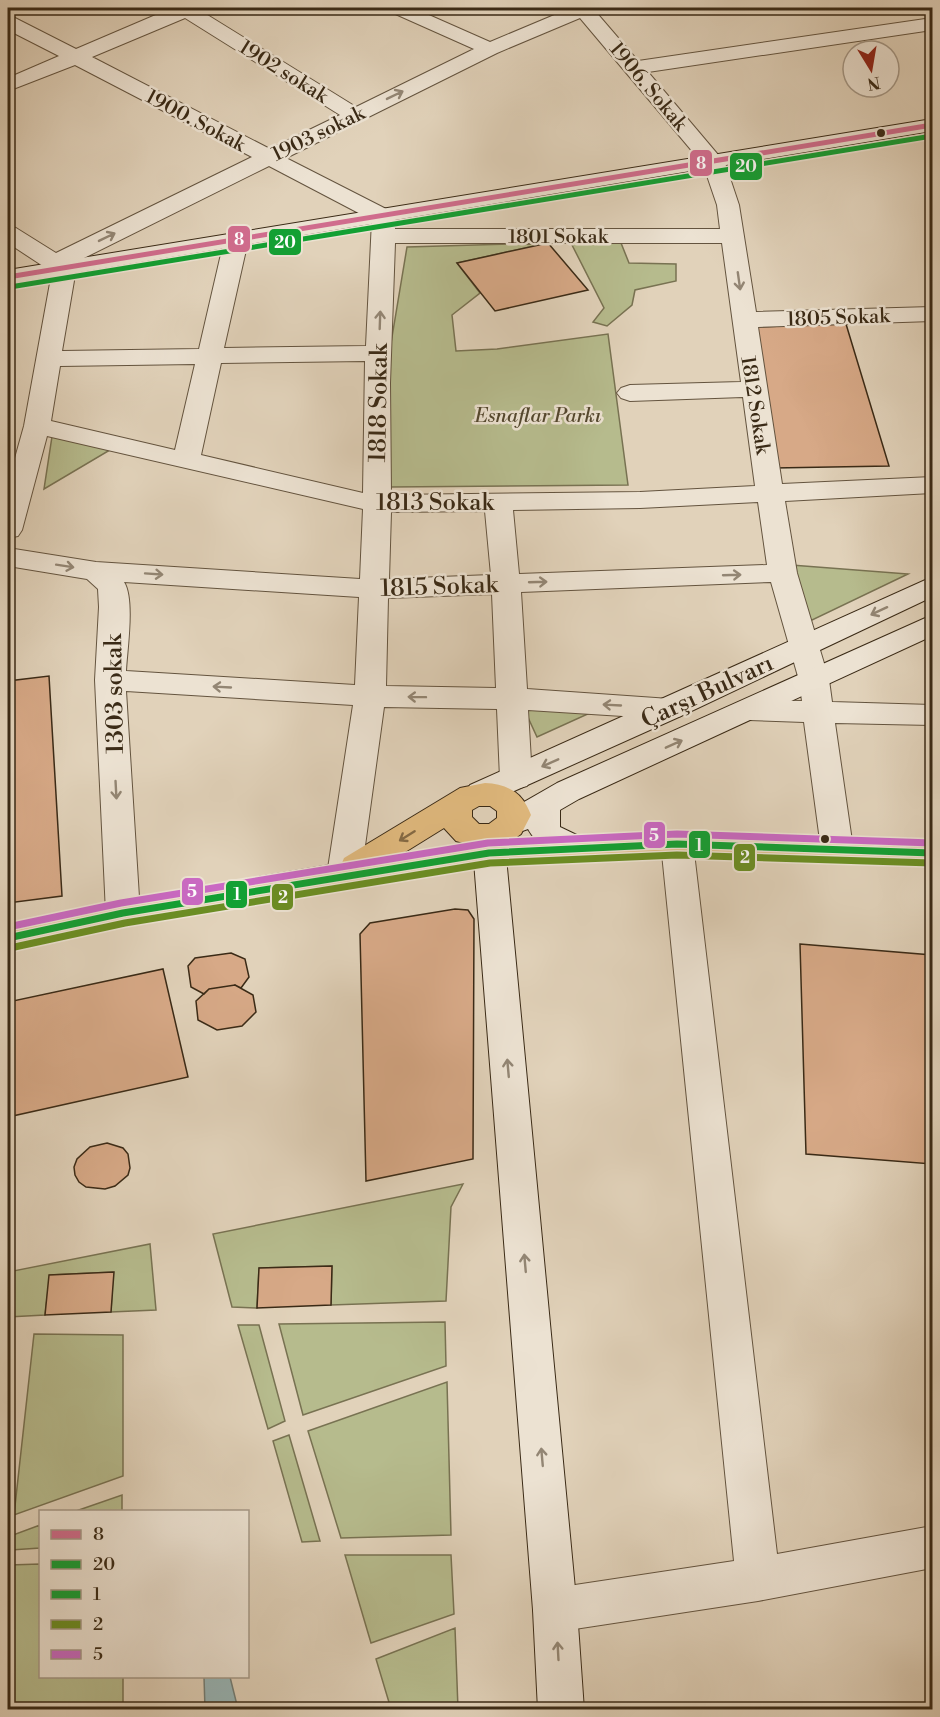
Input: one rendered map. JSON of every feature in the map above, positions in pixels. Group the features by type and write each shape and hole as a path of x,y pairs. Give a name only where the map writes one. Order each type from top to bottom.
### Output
{"main road":[{"path":"8,938 123,913 344,875 497,837 515,815 508,801 501,797 469,799 344,875"},
{"path":"469,799 454,819 458,826 473,835 573,848 677,844 933,853"}],"street":[{"path":"8,85 187,8"},
{"name":"1902 sokak","path":"187,8 355,115"},
{"path":"398,8 490,49"},
{"name":"1903 sokak","path":"60,266 267,157 490,49 587,8"},
{"name":"1906. Sokak","path":"587,8 714,163"},
{"name":"1900. Sokak","path":"8,22 267,157 384,226"},
{"path":"635,68 933,24"},
{"path":"8,277 60,266 236,241 384,226 714,163 933,125"},
{"name":"1812 Sokak","path":"714,163 728,205 753,389 783,573 814,680 837,848"},
{"name":"1801 Sokak","path":"384,226 733,236"},
{"name":"1818 Sokak","path":"344,875 370,696 377,504 378,353 384,226"},
{"path":"8,233 60,266"},
{"path":"186,461 236,241"},
{"path":"8,530 37,426 49,359 60,266"},
{"name":"1805 Sokak","path":"744,320 933,314"},
{"path":"49,359 378,353"},
{"path":"630,393 753,389"},
{"name":"1813 Sokak","path":"37,426 377,504 770,494 933,485"},
{"path":"498,502 514,699 516,778"},
{"path":"8,557 96,571"},
{"name":"1815 Sokak","path":"96,571 374,589 783,573"},
{"name":"1303 sokak","path":"96,571 112,586 114,607 110,680 123,913"},
{"name":"Çarşı Bulvarı","path":"469,799 670,709 933,586"},
{"name":"Çarşı Bulvarı","path":"497,837 568,791 933,625"},
{"path":"110,680 370,696 514,699 670,709"},
{"path":"749,710 933,715"},
{"path":"545,805 541,819 543,829 557,842 573,848"},
{"path":"497,837 561,1710"},
{"path":"677,844 758,1580"},
{"path":"555,1610 758,1580 933,1547"}],"green space":[{"name":"Esnaflar Parkı","path":"548,243 457,263 480,293 452,315 456,351 497,349 608,334 628,485 390,487 389,355 407,247"},
{"path":"571,243 621,243 629,263 676,264 676,281 635,290 632,305 607,326 593,322 604,308"},
{"path":"53,430 115,447 44,489"},
{"path":"791,565 908,574 808,622"},
{"path":"520,700 601,708 537,737"},
{"path":"463,1184 451,1207 446,1301 331,1305 332,1266 259,1268 257,1308 232,1307 213,1234"},
{"path":"150,1244 156,1310 111,1312 113,1272 50,1275 45,1315 8,1317 8,1272"},
{"path":"445,1322 446,1366 303,1415 279,1324"},
{"path":"238,1325 259,1325 285,1421 268,1429"},
{"path":"34,1334 123,1335 123,1476 14,1515"},
{"path":"447,1382 451,1535 341,1538 308,1431"},
{"path":"289,1435 320,1541 302,1542 273,1441"},
{"path":"122,1495 122,1510 79,1510"},
{"path":"39,1525 39,1548 11,1550 13,1535"},
{"path":"345,1555 451,1555 454,1614 371,1643"},
{"path":"39,1564 39,1678 123,1678 123,1709 8,1709 9,1565"},
{"path":"455,1628 458,1709 391,1709 376,1659"}],"water":[{"path":"204,1678 230,1678 238,1709 205,1709"}],"building":[{"path":"548,243 588,290 495,311 457,263"},
{"path":"846,324 889,466 774,468 752,327"},
{"path":"49,676 62,896 8,903 8,681"},
{"path":"455,909 468,910 474,919 473,1159 366,1181 360,934 370,923"},
{"path":"800,944 932,955 932,1164 806,1154"},
{"path":"231,953 245,959 249,977 241,988 235,985 209,989 204,994 191,987 188,966 195,958"},
{"path":"163,969 188,1077 8,1117 8,1002"},
{"path":"235,985 253,995 256,1012 242,1026 217,1030 198,1020 196,1001 209,989"},
{"path":"107,1143 123,1148 128,1154 130,1168 128,1175 115,1186 105,1189 86,1187 75,1175 74,1167 77,1159 90,1147"},
{"path":"332,1266 331,1305 257,1308 259,1268"},
{"path":"114,1272 111,1312 45,1315 49,1275"}],"transit line":[{"name":"8","path":"8,277 932,125"},
{"name":"20","path":"10,287 932,136"},
{"name":"5","path":"8,927 121,903 488,843 677,834 932,843"},
{"name":"1","path":"8,938 123,913 489,853 677,844 932,853"},
{"name":"2","path":"10,948 125,923 490,863 677,855 932,863"}]}
